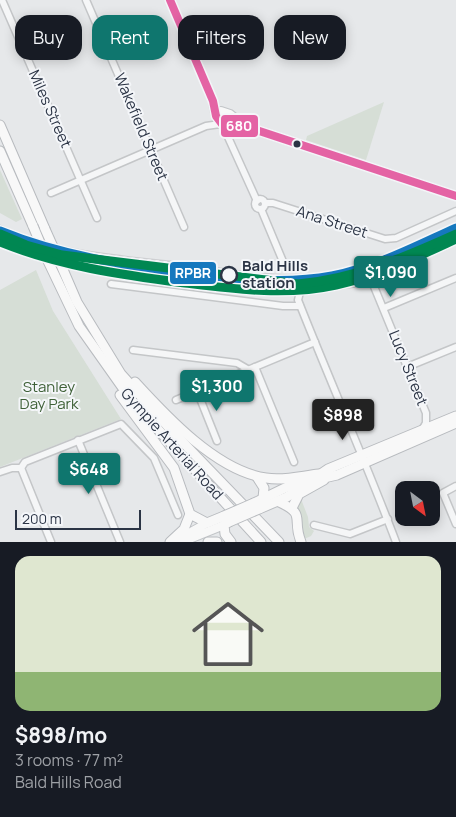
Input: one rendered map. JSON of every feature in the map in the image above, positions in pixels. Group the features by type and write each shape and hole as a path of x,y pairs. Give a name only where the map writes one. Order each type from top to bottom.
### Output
{"highway":[{"name":"Gympie Arterial Road","path":"0,124 77,302 108,352 139,396 279,542"},
{"name":"Gympie Arterial Road","path":"0,150 46,257 79,326 132,401 262,542"},
{"path":"79,326 80,332 107,377 174,468 190,514 207,524 226,521 289,486 322,476 456,416"},
{"path":"108,352 153,401 209,452 234,468 257,477 283,479 322,476"},
{"path":"362,458 456,423"},
{"path":"292,508 299,494 320,484 322,476"},
{"path":"257,477 264,488 259,503"},
{"path":"277,502 308,481"},
{"path":"259,503 277,502 292,508 298,518 301,542"},
{"path":"170,542 184,529 190,514"},
{"path":"226,521 225,534 231,542"},
{"path":"208,542 217,542"}],"main road":[{"path":"170,0 220,119 456,196"},
{"path":"220,119 230,114 233,124"},
{"path":"180,542 226,521"},
{"path":"180,542 189,533 207,524"}],"street":[{"name":"Miles Street","path":"2,0 97,218"},
{"name":"Wakefield Street","path":"86,0 184,227"},
{"path":"51,193 220,119 257,201 256,207 263,206 284,264"},
{"path":"229,139 233,124"},
{"name":"Ana Street","path":"263,206 274,203 385,239 396,238 455,210"},
{"path":"384,308 456,278"},
{"name":"Lucy Street","path":"300,306 298,294 308,288 367,282 374,286 426,413 426,423 422,430"},
{"path":"111,284 283,306 300,306 396,542"},
{"path":"176,400 315,342"},
{"path":"407,367 456,347"},
{"path":"133,350 237,363 252,369 294,462"},
{"path":"197,391 217,441"},
{"name":"Lucy Street","path":"426,413 438,423"},
{"path":"21,468 25,462 121,424 154,458 178,515"},
{"path":"78,440 120,542"},
{"path":"0,472 12,468 21,468"},
{"path":"21,468 51,542"},
{"path":"456,486 443,493 456,524"},
{"path":"314,525 350,534 388,519"}],"green space":[{"path":"384,102 366,160 306,140 307,136"},
{"path":"0,170 22,219 16,222 0,213"},
{"name":"Stanley Day Park","path":"36,270 53,311 121,419 0,467 0,290"},
{"path":"301,499 308,517 309,527 314,531 311,536 302,540 298,507"}],"railway":[{"path":"0,226 44,243 114,256 258,274 296,276 348,270 380,260 456,226"}],"transit line":[{"name":"680","path":"170,0 213,101 216,116 222,124 247,127 456,196"},
{"name":"RPBR","path":"0,231 46,247 117,263 225,277 278,281 314,279 348,272 396,255 456,228"},
{"path":"0,234 26,245 62,255 298,284 340,277 379,266 456,234"},
{"path":"0,242 45,257 114,273 223,287 279,291 336,285 367,277 456,239"}],"place":[{"name":"Bald Hills station","path":"229,275"}]}
